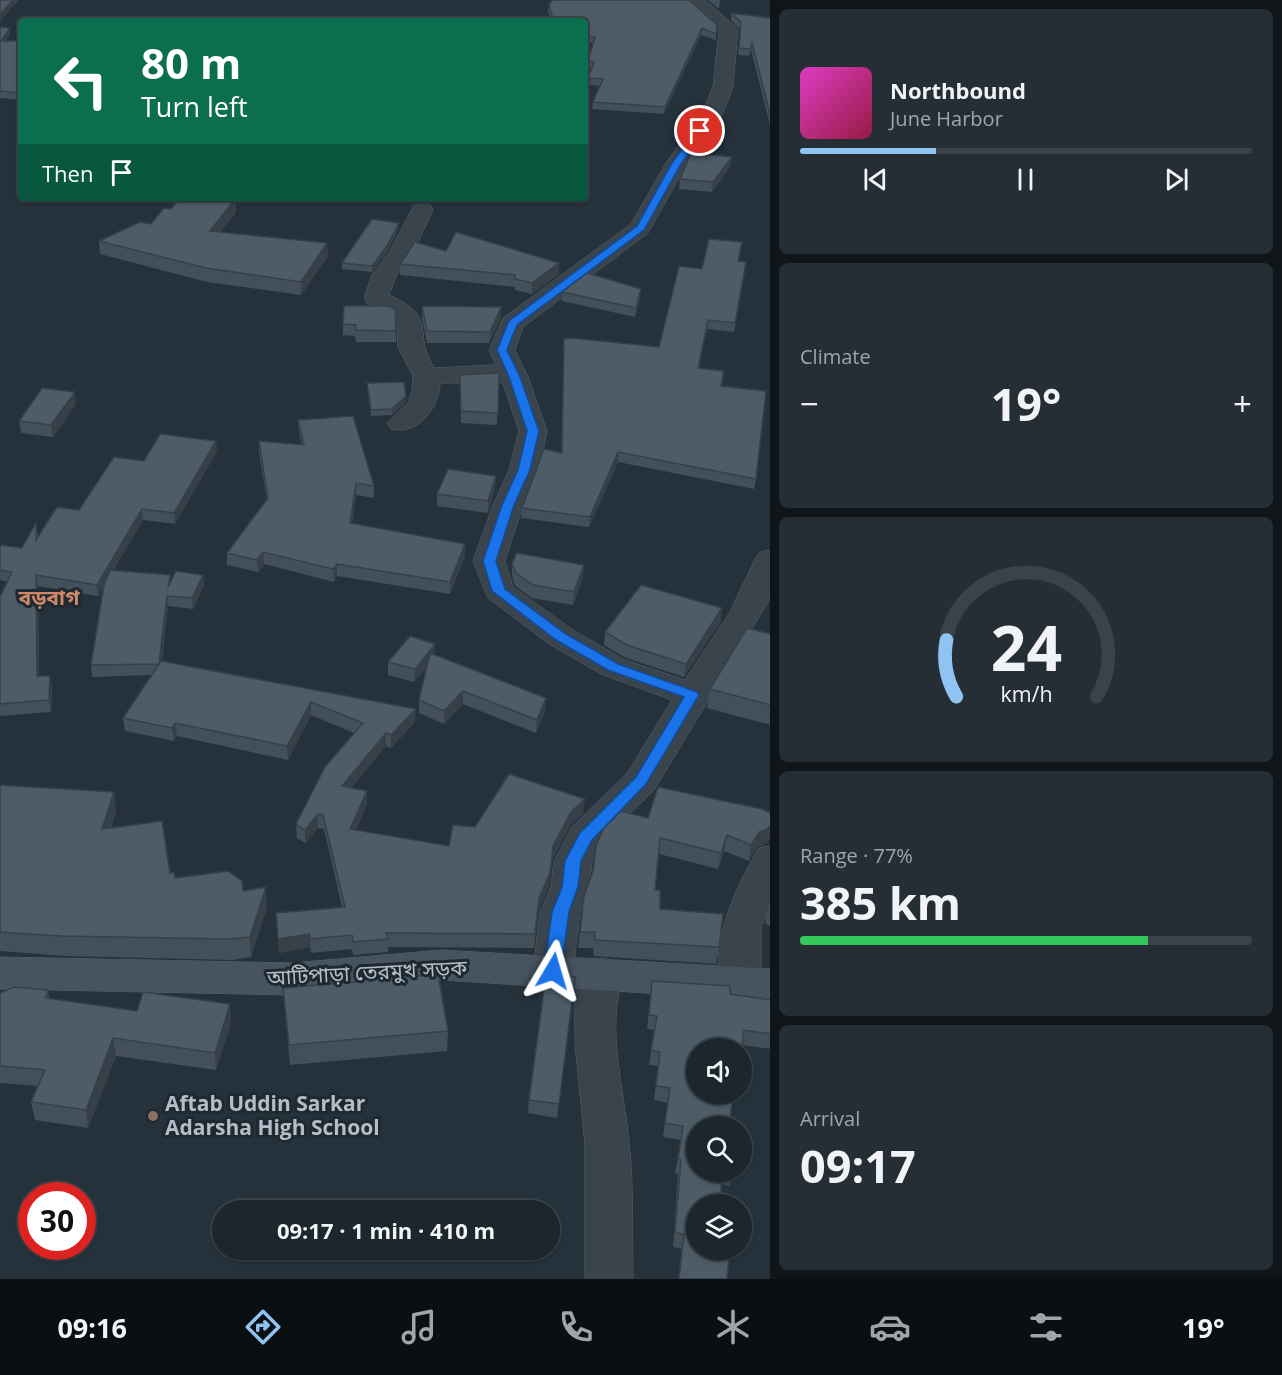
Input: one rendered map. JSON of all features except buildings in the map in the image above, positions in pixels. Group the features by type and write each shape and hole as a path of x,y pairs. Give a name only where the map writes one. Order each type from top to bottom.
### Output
{"main road":[{"name":"আটিপাড়া তেরমুখ সড়ক","path":"2,981 292,979 442,965 755,983"}],"street":[{"path":"692,695 613,667 561,637 499,591 489,561 508,505 524,470 533,431 515,377 502,350 512,323 640,228 677,163 712,115 723,87 729,29 694,0"},
{"path":"401,423 418,412 428,391 426,376 419,367 418,359 411,347 413,328 405,314 376,298 384,275 400,255 422,210"},
{"path":"426,376 495,373 515,377"},
{"path":"553,971 560,912 570,887 573,861 585,836 641,781 692,695 745,615 762,584 770,562"},
{"path":"755,983 741,927 770,861"},
{"path":"604,975 596,995 596,1043 607,1144 609,1279"}],"place":[{"name":"Aftab Uddin Sarkar Adarsha High School","path":"153,1116"}],"district":[{"name":"বড়বাগ","path":"49,598"}],"route":[{"path":"553,971 560,912 570,887 573,861 585,836 641,781 692,695 613,667 561,637 499,591 489,561 508,505 524,470 533,431 515,377 502,350 512,323 566,281 600,260 640,228 677,163 700,131"}]}
